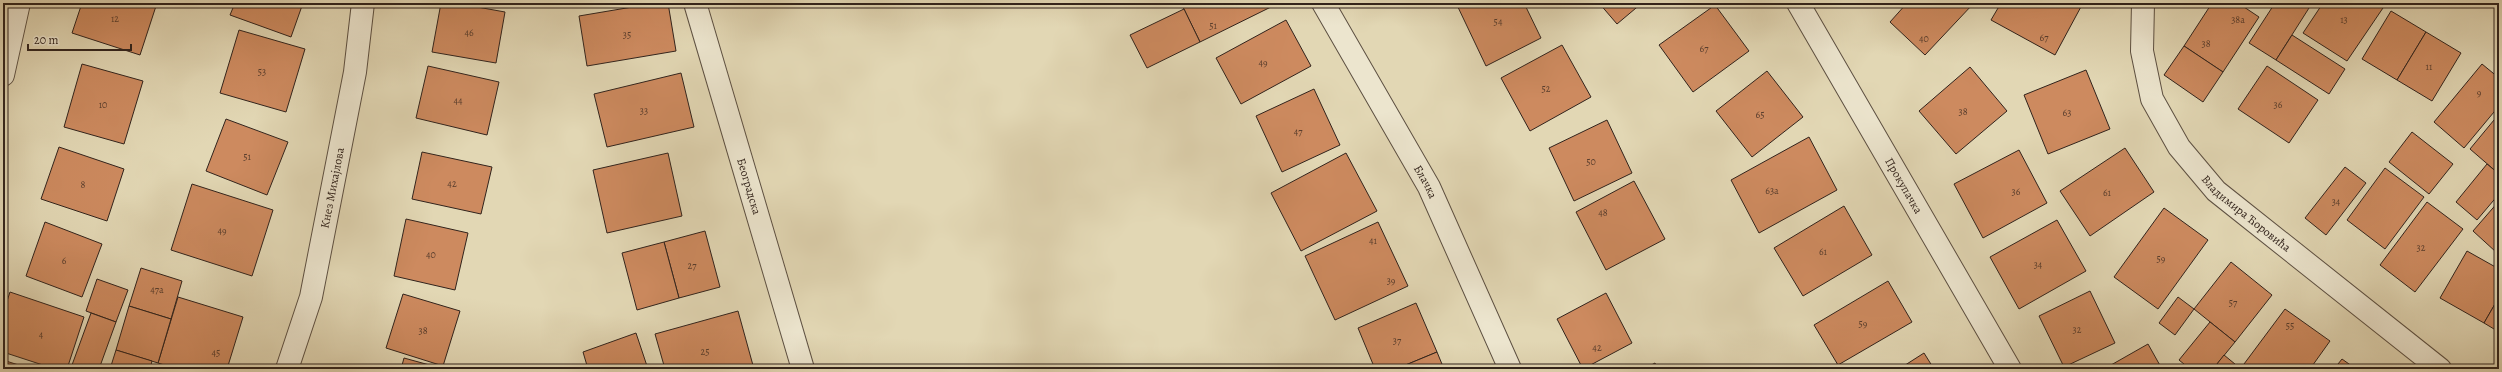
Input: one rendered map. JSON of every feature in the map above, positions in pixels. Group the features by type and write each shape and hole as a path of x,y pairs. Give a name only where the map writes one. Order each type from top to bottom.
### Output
{"street":[{"path":"3,75 19,3"},
{"name":"Кнез Михајлова","path":"287,369 311,297 356,72 363,3"},
{"name":"Београдска","path":"695,3 802,369"},
{"name":"Блачка","path":"1323,3 1429,187 1510,369"},
{"name":"Прокупачка","path":"1798,3 2010,369"},
{"name":"Владимира Ћоровића","path":"2143,3 2142,51 2152,99 2179,148 2216,191 2440,369"}],"building":[{"path":"82,3 157,3 140,55 72,33"},
{"path":"235,3 303,3 291,37 230,15"},
{"path":"441,3 455,3 505,12 496,63 432,52"},
{"path":"656,3 668,3 676,51 587,66 579,16"},
{"path":"1181,3 1279,3 1200,42"},
{"path":"1456,3 1524,3 1541,38 1486,66"},
{"path":"1599,3 1642,3 1617,24"},
{"path":"1907,3 1973,4 1925,55 1890,22"},
{"path":"2001,3 2083,3 2055,55 1991,20"},
{"path":"2212,3 2238,3 2259,17 2223,72 2184,46"},
{"path":"2275,3 2301,3 2309,8 2276,60 2249,43"},
{"path":"2323,3 2385,5 2347,61 2303,33"},
{"path":"1715,5 1749,51 1693,92 1659,45"},
{"path":"1184,9 1200,42 1147,68 1130,35"},
{"path":"2391,11 2426,32 2397,80 2362,59"},
{"path":"1286,20 1311,66 1241,104 1216,58"},
{"path":"239,30 305,49 286,112 220,93"},
{"path":"2426,32 2461,53 2432,101 2397,80"},
{"path":"2292,35 2345,69 2329,94 2276,60"},
{"path":"1562,45 1591,97 1530,131 1501,78"},
{"path":"2184,46 2223,72 2203,102 2164,75"},
{"path":"82,64 143,81 124,144 64,127"},
{"path":"2482,64 2499,78 2499,106 2464,148 2434,122"},
{"path":"428,66 499,82 487,135 416,118"},
{"path":"2267,66 2318,100 2289,143 2238,109"},
{"path":"1970,67 2007,111 1956,154 1919,111"},
{"path":"2086,70 2110,129 2048,154 2024,95"},
{"path":"1767,71 1803,117 1752,157 1716,111"},
{"path":"681,73 694,127 607,147 594,94"},
{"path":"1314,89 1340,145 1282,172 1256,116"},
{"path":"2499,114 2499,174 2470,149"},
{"path":"226,119 288,142 267,195 206,171"},
{"path":"1607,120 1632,173 1574,201 1549,148"},
{"path":"2412,132 2453,164 2429,194 2389,162"},
{"path":"1809,137 1837,190 1759,233 1731,180"},
{"path":"59,147 124,169 107,221 41,199"},
{"path":"2125,148 2154,192 2090,236 2060,191"},
{"path":"2019,150 2047,203 1983,238 1954,184"},
{"path":"422,152 492,167 481,214 412,199"},
{"path":"668,153 682,216 607,233 593,170"},
{"path":"1346,153 1377,211 1301,251 1271,193"},
{"path":"2487,164 2499,174 2499,194 2477,220 2456,202"},
{"path":"2345,167 2366,183 2326,235 2305,218"},
{"path":"2385,168 2424,197 2385,249 2347,220"},
{"path":"1634,181 1665,239 1606,270 1576,212"},
{"path":"192,184 273,210 252,276 171,250"},
{"path":"2499,201 2499,248 2496,252 2473,231"},
{"path":"2427,202 2463,229 2415,292 2380,265"},
{"path":"1844,206 1872,255 1803,296 1774,248"},
{"path":"2164,208 2208,240 2158,309 2114,277"},
{"path":"406,219 468,233 455,290 394,276"},
{"path":"2057,220 2086,271 2019,309 1990,257"},
{"path":"45,222 102,244 82,297 26,276"},
{"path":"1378,222 1408,286 1335,320 1305,256"},
{"path":"705,231 720,287 679,298 664,242"},
{"path":"664,242 679,298 637,310 622,253"},
{"path":"2467,251 2499,269 2499,297 2484,323 2440,298"},
{"path":"2231,262 2272,295 2235,342 2194,309"},
{"path":"141,268 182,281 171,319 129,306"},
{"path":"97,279 128,290 116,322 86,311"},
{"path":"1888,281 1912,322 1838,365 1814,325"},
{"path":"2090,291 2115,343 2064,367 2039,316"},
{"path":"10,292 84,317 67,369 55,369 3,352 3,313"},
{"path":"1606,293 1632,343 1583,369 1557,319"},
{"path":"403,294 460,311 443,366 386,348"},
{"path":"178,297 243,317 227,369 177,369 158,363"},
{"path":"2178,297 2194,309 2175,335 2159,323"},
{"path":"2499,297 2499,332 2484,323"},
{"path":"1416,303 1437,352 1396,369 1375,369 1358,328"},
{"path":"129,306 171,319 158,363 116,350"},
{"path":"2285,309 2330,341 2310,369 2251,369 2244,364"},
{"path":"738,311 754,369 665,369 655,334"},
{"path":"91,313 116,322 99,369 84,369 72,365"},
{"path":"2210,322 2235,342 2213,369 2190,369 2179,360"},
{"path":"636,333 648,369 588,369 583,352"},
{"path":"2148,344 2162,369 2104,369"},
{"path":"116,350 152,361 150,369 110,369"},
{"path":"1437,352 1444,369 1396,369"},
{"path":"1924,353 1934,369 1899,369"},
{"path":"2224,355 2241,369 2213,369"},
{"path":"404,358 444,369 401,369"},
{"path":"2342,359 2356,369 2334,369"},
{"path":"3,360 31,369 3,369"},
{"path":"1655,363 1658,369 1644,369"}]}
